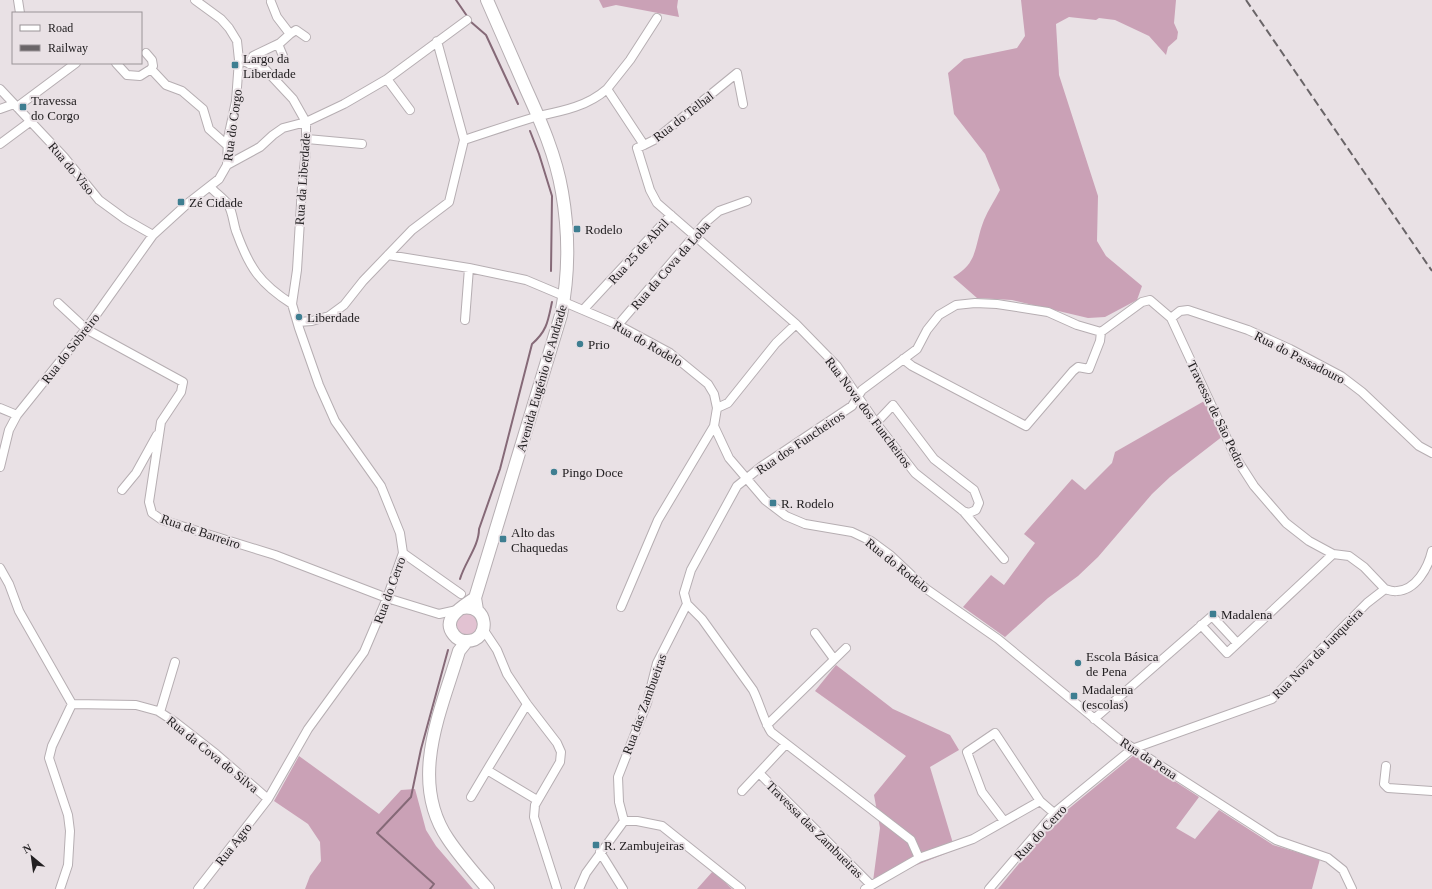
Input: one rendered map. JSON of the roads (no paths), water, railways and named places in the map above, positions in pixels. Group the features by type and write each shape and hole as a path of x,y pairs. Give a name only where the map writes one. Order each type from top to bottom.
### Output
{"main road":[{"name":"Avenida Eugénio de Andrade","path":"467,635 483,619 477,610 475,598 564,299 567,234 562,191 555,160 538,116 487,0"},
{"path":"475,598 459,609 451,619 467,635 459,651 432,738 429,762 429,788 435,813 447,838 488,889"},
{"path":"459,609 467,607 477,610"}],"street":[{"path":"18,0 20,12"},
{"name":"Rua do Corgo","path":"153,235 187,204 219,179 227,165 228,138 236,100 239,60 237,41 221,19 195,0"},
{"path":"271,2 277,17 290,34"},
{"path":"464,140 538,116 573,108 601,95 630,60 657,18"},
{"path":"227,165 260,147 273,134 283,128 306,122 344,104 387,79 467,20"},
{"path":"239,60 249,64 253,56 278,44 296,30 306,37"},
{"path":"298,322 312,321 329,316 344,305 363,281 412,230 449,202 464,140 437,41"},
{"path":"278,44 283,56"},
{"path":"117,64 127,75 140,76 153,66 152,60 146,53"},
{"path":"0,109 16,105 75,64"},
{"name":"Rua da Liberdade","path":"249,64 264,68 293,99 306,122 307,139 297,270 292,304"},
{"path":"151,69 166,85 182,91 203,110 209,130 228,146"},
{"name":"Rua do Telhal","path":"607,89 644,145 656,139 737,73 743,104"},
{"path":"387,79 410,110"},
{"name":"Rua do Viso","path":"0,89 64,157 99,200 126,219 153,235"},
{"path":"0,144 31,121"},
{"path":"307,139 362,144"},
{"path":"644,145 637,148 650,190 657,203 671,214"},
{"path":"210,187 227,204 232,214 234,225 242,246 260,279 275,293 292,304"},
{"name":"Rua da Cova da Loba","path":"618,325 694,235 719,211 747,201"},
{"name":"Rua 25 de Abril","path":"584,310 671,214 694,235"},
{"name":"Rua do Sobreiro","path":"0,467 1,456 9,430 17,415 86,329 153,235"},
{"name":"Rua Nova dos Funcheiros","path":"694,235 742,275 796,324 837,366 876,423 915,473 963,512 1004,559"},
{"name":"Rua do Rodelo","path":"388,256 468,268 526,280 584,310 618,325 670,353 708,384 714,394 717,408 714,426 729,458 766,500 786,516 805,524 852,532 871,540 925,588 954,606"},
{"path":"465,320 468,268"},
{"path":"902,358 912,366 1026,426 1073,371 1084,367 1089,369 1100,341 1101,332 1142,302 1150,300 1171,318"},
{"path":"58,303 86,329"},
{"name":"Rua dos Funcheiros","path":"747,478 803,438 852,406 862,390 902,358 917,349 927,330 939,315 956,305 975,303 1022,307 1048,312 1077,325 1101,332"},
{"name":"Rua do Cerro","path":"268,799 308,729 364,652 387,598 403,553 400,533 384,492 336,421 319,385 292,304"},
{"name":"Rua do Passadouro","path":"1171,318 1180,310 1188,310 1248,330 1328,369 1341,376 1362,392 1419,446 1432,453"},
{"name":"Travessa de São Pedro","path":"1171,318 1236,458 1254,486 1286,523 1309,541 1333,554 1349,556 1364,567 1385,589"},
{"path":"717,408 728,403 776,343 796,324"},
{"name":"Rua de Barreiro","path":"86,329 183,382 180,392 161,422 149,502 152,513 162,520 275,555 387,598 439,614 459,609"},
{"path":"876,423 893,405 934,459 974,490 980,503 976,510 970,513 963,512"},
{"path":"0,408 17,415"},
{"path":"621,607 658,520 714,426"},
{"path":"122,490 136,473 159,432"},
{"name":"Rua das Zambueiras","path":"624,821 619,802 618,777 647,703 657,663 687,604 684,593 690,570 737,486 747,478"},
{"path":"1385,589 1397,591 1410,587 1422,575 1429,563 1432,552"},
{"path":"403,553 461,594"},
{"path":"1201,625 1227,653 1333,554"},
{"path":"0,568 9,584 19,611 72,704 52,746 49,758 68,815 70,831 68,865 60,889"},
{"name":"Rua Nova da Junqueira","path":"1132,749 1272,700 1367,603 1385,589"},
{"path":"687,604 702,619 753,690 767,726 771,732 785,745 911,840 919,858"},
{"name":"Rua da Pena","path":"954,606 998,639 1132,749 1276,840 1328,858 1343,870 1352,889"},
{"path":"439,614 467,635 492,642 508,674 527,704 557,744 560,752 560,762 537,800 534,817 557,889"},
{"path":"1094,719 1212,616 1237,643"},
{"path":"815,633 834,659"},
{"path":"767,726 846,648"},
{"path":"160,712 175,662"},
{"name":"Rua da Cova do Silva","path":"72,704 136,704 160,712 216,754 268,799"},
{"path":"471,797 527,704"},
{"path":"1004,821 982,792 967,752 995,733 1040,801 1054,813"},
{"name":"Travessa das Zambueiras","path":"742,791 785,745"},
{"name":"Rua do Cerro","path":"989,889 1054,813 1132,749"},
{"path":"1386,766 1384,784 1388,788 1432,791"},
{"path":"487,770 537,800"},
{"name":"Travessa das Zambueiras","path":"759,773 868,887"},
{"name":"Rua Agro","path":"198,889 268,799"},
{"path":"868,887 919,858 973,839 1040,801"},
{"path":"579,889 586,873 624,821 637,821 662,826 741,889"},
{"path":"600,852 623,889"}],"waterway":[{"path":"456,0 467,16"},
{"path":"471,22 486,35 518,104"},
{"path":"530,131 552,196 551,271"},
{"path":"460,579 477,542 479,529 500,469 532,344 544,330 552,302"},
{"path":"430,889 434,884 377,833 411,797 421,749 448,650"}],"railway":[{"path":"1246,0 1432,271"}],"place":[{"name":"Largo da Liberdade","path":"235,65"},
{"name":"Travessa do Corgo","path":"23,107"},
{"name":"Zé Cidade","path":"181,202"},
{"name":"Rodelo","path":"577,229"},
{"name":"Liberdade","path":"299,317"},
{"name":"Prio","path":"580,344"},
{"name":"Pingo Doce","path":"554,472"},
{"name":"R. Rodelo","path":"773,503"},
{"name":"Alto das Chaquedas","path":"503,539"},
{"name":"Madalena","path":"1213,614"},
{"name":"Escola Básica de Pena","path":"1078,663"},
{"name":"Madalena (escolas)","path":"1074,696"},
{"name":"R. Zambujeiras","path":"596,845"}]}
